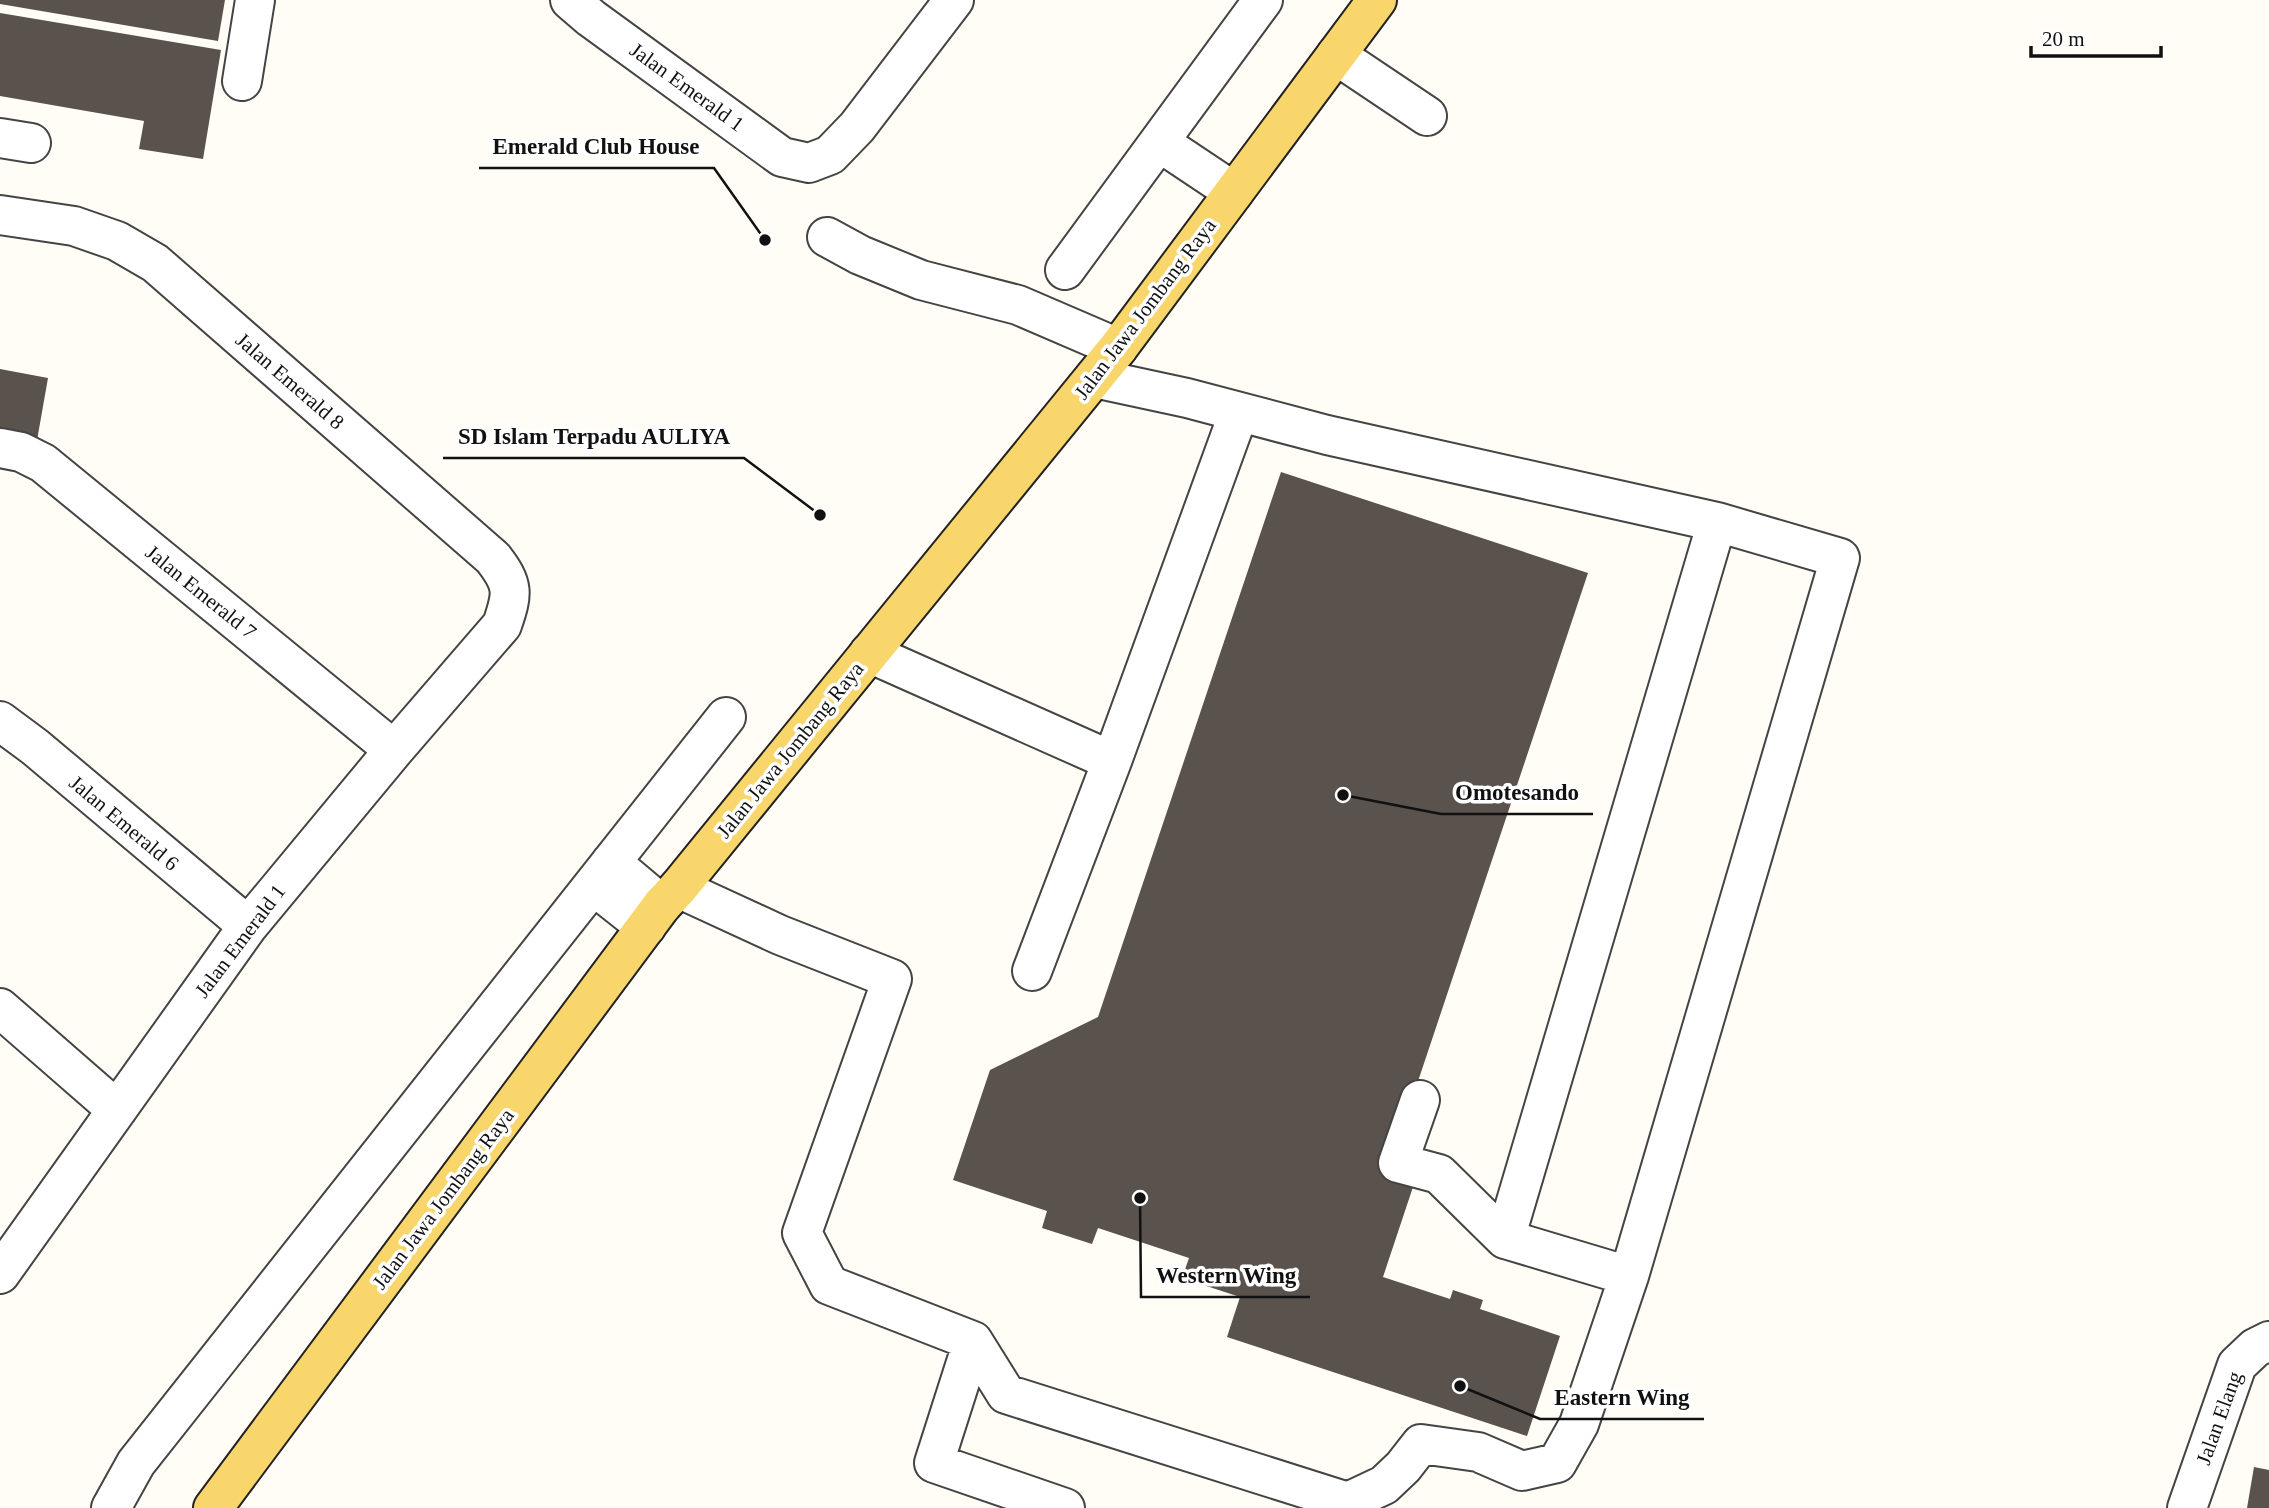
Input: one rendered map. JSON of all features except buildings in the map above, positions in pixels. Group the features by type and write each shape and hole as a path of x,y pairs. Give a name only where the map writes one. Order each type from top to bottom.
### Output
{"main road":[{"name":"Jalan Jawa Jombang Raya","path":"213,1508 662,906 1118,348 1377,0"}],"street":[{"path":"242,81 255,0"},
{"name":"Jalan Emerald 1","path":"570,0 782,157 809,163 830,155 856,127 954,0"},
{"path":"1065,270 1263,0"},
{"path":"1336,55 1427,116"},
{"path":"1159,142 1234,192"},
{"name":"Jalan Emerald 8","path":"0,215 74,226 117,241 155,263 493,558 509,578 509,603 502,625"},
{"path":"827,237 860,255 921,280 1018,305 1118,348"},
{"path":"602,873 662,906 780,935 892,979 802,1233 829,1285 974,1342 1006,1394 1347,1505 1384,1485 1421,1444 1478,1452 1522,1471 1556,1462 1579,1424 1629,1276 1840,558 1717,522 1326,435 1094,378"},
{"path":"1032,971 1239,412"},
{"name":"Jalan Emerald 7","path":"0,449 21,452 43,463 394,750"},
{"path":"1506,1239 1679,643 1717,522"},
{"name":"Jalan Emerald 1","path":"0,1274 248,926 502,625"},
{"path":"869,653 1112,761"},
{"path":"111,1508 136,1463 726,717"},
{"name":"Jalan Emerald 6","path":"0,721 35,747 248,926"},
{"path":"0,1008 117,1110"},
{"path":"1420,1100 1398,1163 1439,1174 1506,1239 1629,1276"},
{"name":"Jalan Elang","path":"2187,1508 2237,1365 2255,1348 2269,1341"},
{"path":"974,1342 934,1463 1065,1508"}],"place":[{"name":"Emerald Club House","path":"765,240"},
{"name":"SD Islam Terpadu AULIYA","path":"820,515"},
{"name":"Omotesando","path":"1343,795"},
{"name":"Western Wing","path":"1140,1198"},
{"name":"Eastern Wing","path":"1460,1386"}]}
